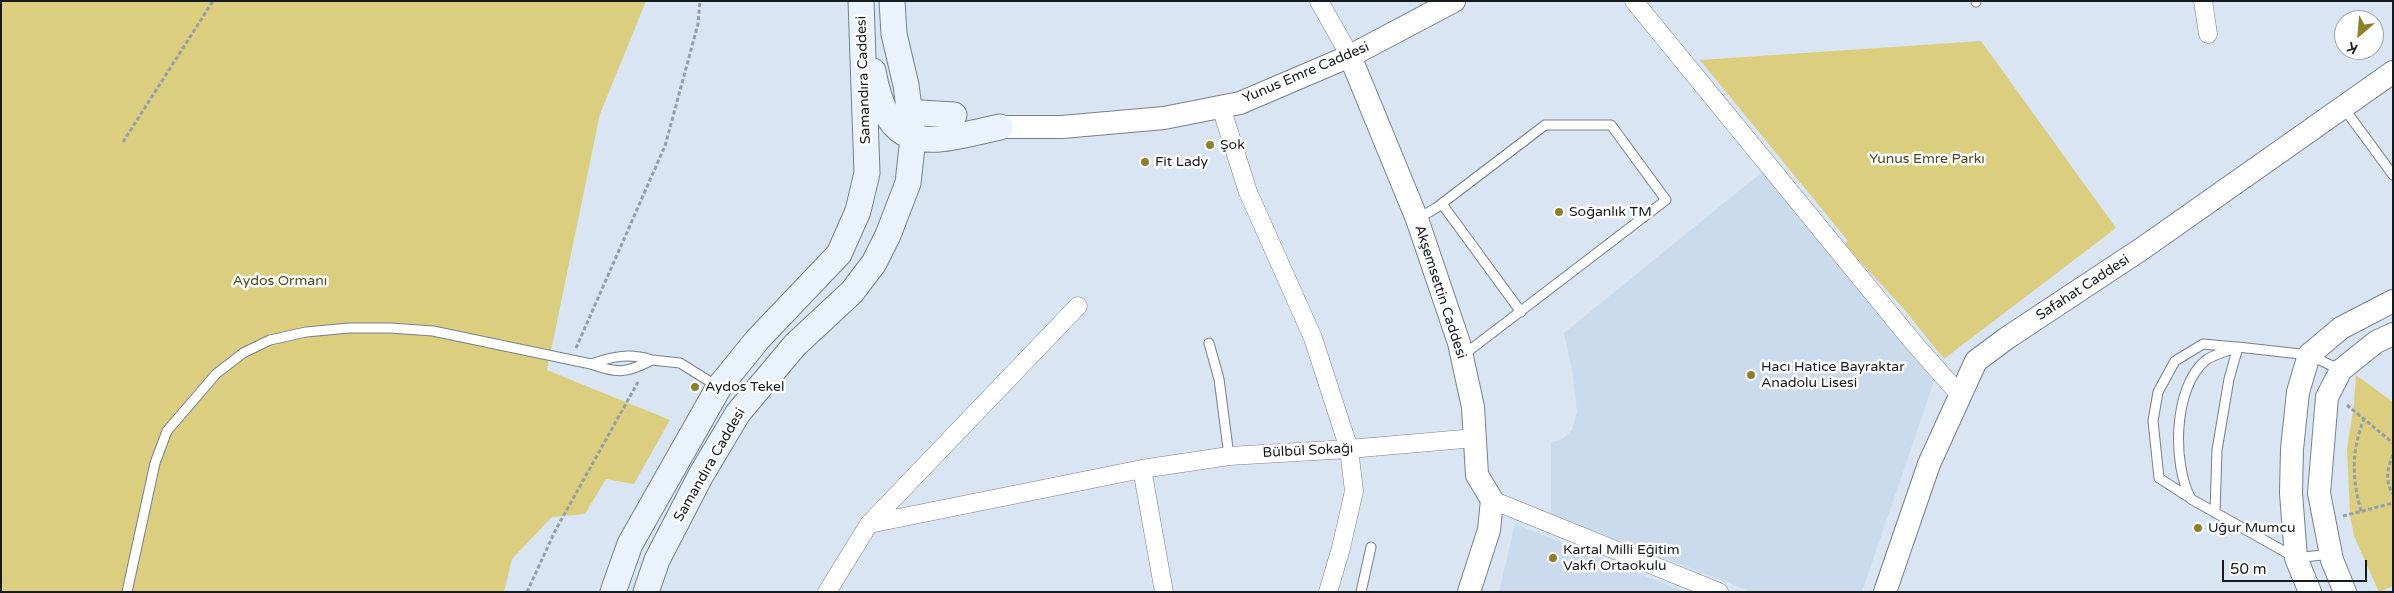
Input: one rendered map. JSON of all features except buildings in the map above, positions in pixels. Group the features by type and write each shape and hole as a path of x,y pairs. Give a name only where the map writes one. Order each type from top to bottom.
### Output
{"main road":[{"name":"Samandıra Caddesi","path":"646,592 657,560 702,475 738,413 795,345 852,292 874,263 888,235 908,183 905,125 906,85 894,34 892,1"},
{"name":"Samandıra Caddesi","path":"613,592 630,544 719,387 758,339 839,254 858,211 867,173 861,3"},
{"path":"861,3 879,97 905,125 939,140"},
{"path":"906,85 954,115 1000,126"},
{"path":"867,173 905,125 954,115"},
{"path":"908,183 922,159 939,140 1000,126"}],"street":[{"path":"1319,1 1350,56"},
{"name":"Yunus Emre Caddesi","path":"1000,126 1062,127 1164,118 1240,102 1350,56 1454,1"},
{"path":"1634,1 1913,342 1959,394"},
{"path":"2202,1 2208,34"},
{"name":"Akşemsettin Caddesi","path":"1350,56 1417,219 1462,356 1473,406 1477,475 1492,500"},
{"name":"Safahat Caddesi","path":"1886,592 1929,464 1959,394 1976,361 2007,338 2143,248 2393,72"},
{"path":"1221,106 1248,192 1313,338 1350,449 1354,491 1342,548 1328,592"},
{"path":"2310,592 2296,558 2291,493 2292,449 2298,392 2309,355 2341,328 2393,302"},
{"path":"827,592 869,524 1078,306"},
{"path":"2345,592 2331,554 2319,493 2327,397 2341,370 2376,342 2393,334"},
{"name":"Bülbül Sokağı","path":"869,524 1142,468 1229,456 1350,449 1475,438"},
{"path":"1142,468 1164,592"},
{"path":"1469,592 1488,530 1492,500 1719,592"}],"lane":[{"path":"2343,107 2393,175"},
{"path":"1417,219 1442,204 1545,125 1610,125 1666,200 1462,356"},
{"path":"1442,204 1521,312"},
{"path":"127,592 155,463 167,431 216,374 243,353 270,340 306,332 349,328 390,328 432,331 591,364 609,371 626,371 652,360"},
{"path":"1209,342 1219,379 1229,456"},
{"path":"2331,554 2296,558 2190,499 2159,478 2153,421 2158,392 2176,361 2203,344 2309,355 2341,370"},
{"path":"2190,499 2184,488 2180,465 2179,410 2190,382 2206,360 2238,347"},
{"path":"2215,513 2216,450 2229,379 2238,347"},
{"path":"591,364 613,357 636,355 652,360 680,363 719,387"},
{"path":"1361,592 1371,547"}],"path":[{"path":"123,142 213,1"},
{"path":"571,360 665,146 698,24 700,1"},
{"path":"527,592 555,531 627,398 652,360"},
{"path":"2330,391 2393,443"},
{"path":"2361,511 2354,478 2354,449 2364,419"},
{"path":"2393,456 2388,467 2388,484 2393,494"},
{"path":"2325,521 2393,503"}],"shaded area":[{"name":"Hacı Hatice Bayraktar Anadolu Lisesi","path":"1767,168 1934,381 1862,592 1752,592 1551,514 1551,443 1562,439 1572,430 1577,412 1572,369 1564,333"},
{"name":"Kartal Milli Eğitim Vakfı Ortaokulu","path":"1515,524 1685,592 1499,592"}],"green space":[{"name":"Aydos Ormanı","path":"1,1 646,1 600,114 547,370 670,420 634,484 606,479 585,514 552,517 512,559 504,592 1,592"},
{"name":"Yunus Emre Parkı","path":"1981,41 2116,228 1944,359 1903,308 1844,244 1848,241 1700,60"},
{"path":"2356,375 2393,402 2393,586 2379,592 2354,536 2350,515 2347,449 2354,404"}],"place":[{"name":"Şok","path":"1210,145"},
{"name":"Fit Lady","path":"1145,162"},
{"name":"Soğanlık TM","path":"1559,212"},
{"name":"Hacı Hatice Bayraktar Anadolu Lisesi","path":"1751,375"},
{"name":"Aydos Tekel","path":"695,387"},
{"name":"Uğur Mumcu","path":"2198,528"},
{"name":"Kartal Milli Eğitim Vakfı Ortaokulu","path":"1553,558"}]}
